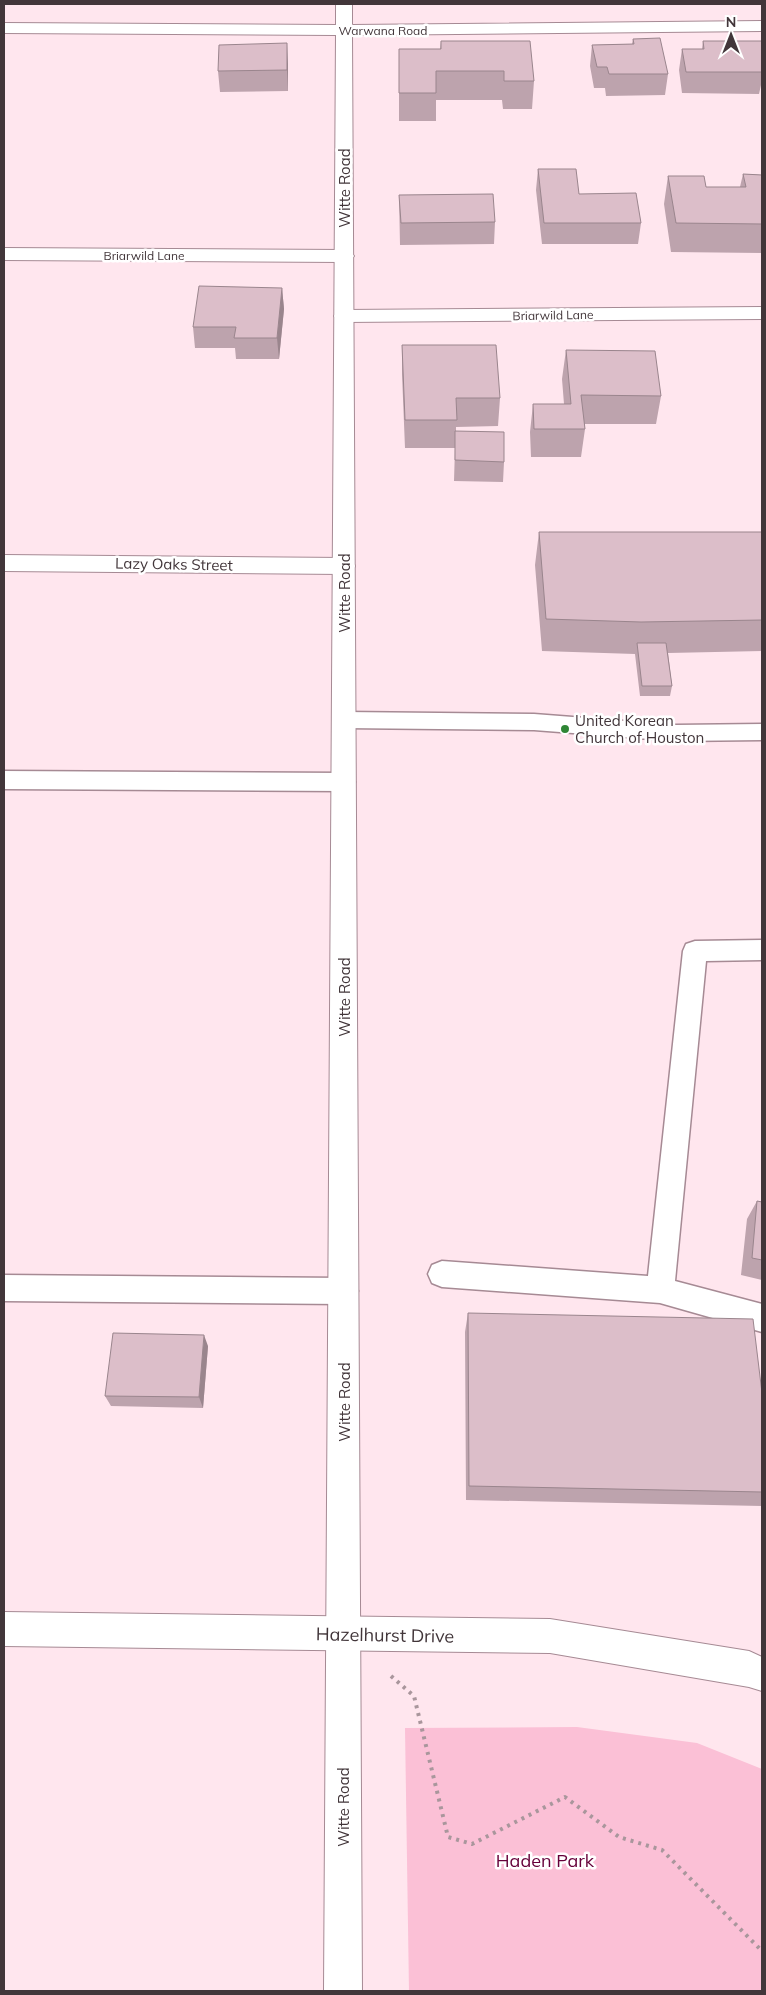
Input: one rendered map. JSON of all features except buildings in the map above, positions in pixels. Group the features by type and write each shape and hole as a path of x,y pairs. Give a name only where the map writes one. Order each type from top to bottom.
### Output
{"street":[{"name":"Warwana Road","path":"4,28 344,17 762,26"},
{"name":"Witte Road","path":"343,1991 344,17"},
{"name":"Briarwild Lane","path":"4,254 344,256"},
{"name":"Briarwild Lane","path":"344,316 762,313"},
{"name":"Lazy Oaks Street","path":"4,562 344,566"},
{"name":"Hazelhurst Drive","path":"4,1629 550,1636 749,1669 762,1674"}],"lane":[{"path":"344,720 534,722 676,733 762,732"},
{"path":"4,780 344,782"},
{"path":"660,1290 695,951 762,950"},
{"path":"442,1274 660,1290 762,1318"},
{"path":"4,1288 344,1291"}],"path":[{"path":"344,1634 414,1696 448,1838 472,1844 565,1797 619,1838 662,1850 762,1951"}],"green space":[{"name":"Haden Park","path":"577,1727 697,1743 762,1769 762,1991 409,1991 405,1728"}],"place":[{"name":"United Korean Church of Houston","path":"565,729"}]}
